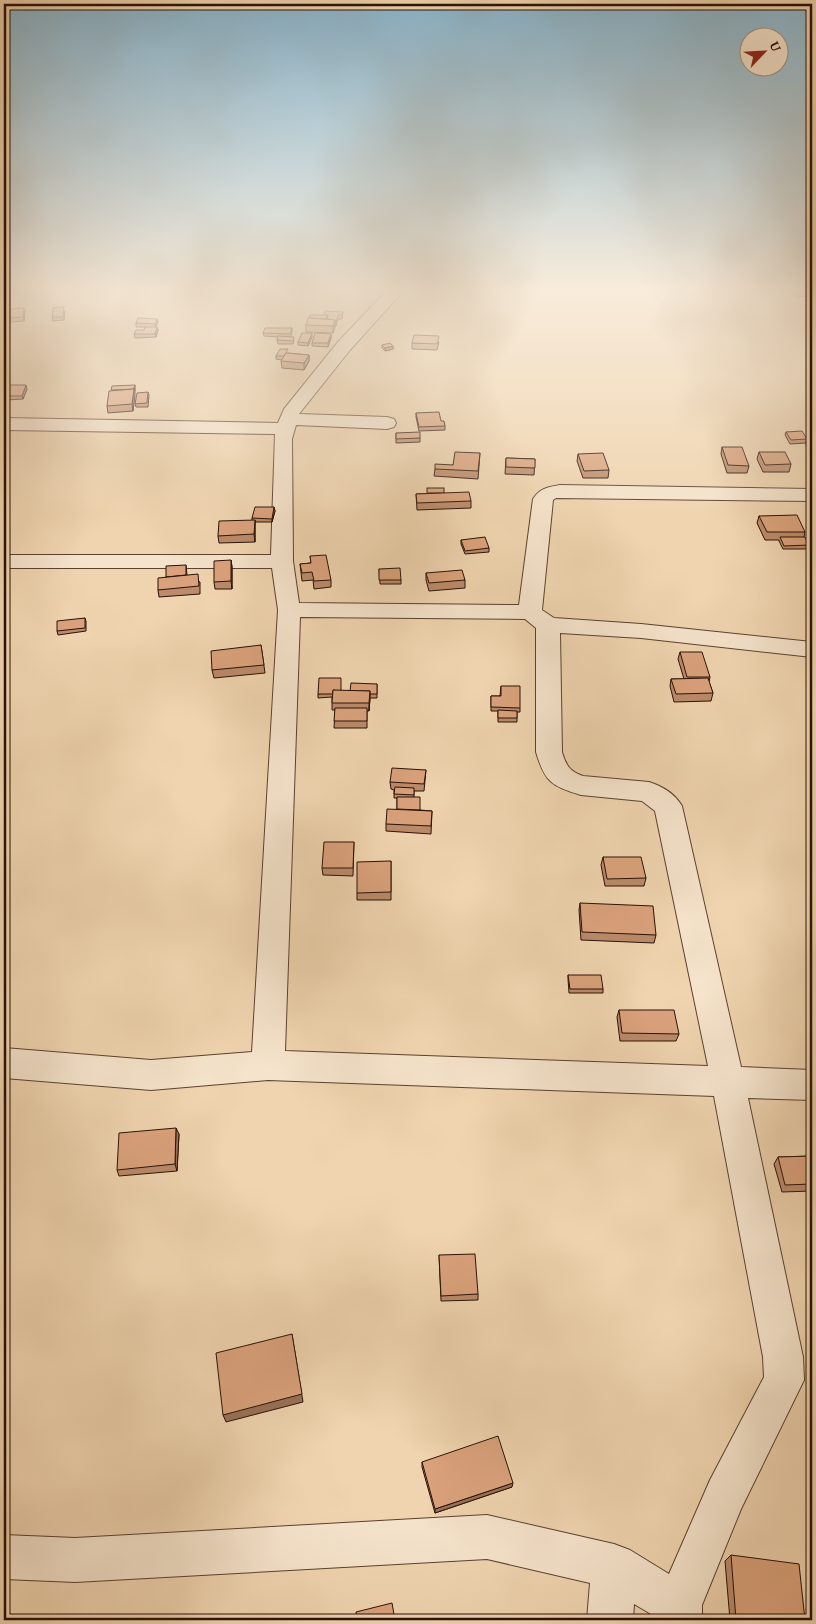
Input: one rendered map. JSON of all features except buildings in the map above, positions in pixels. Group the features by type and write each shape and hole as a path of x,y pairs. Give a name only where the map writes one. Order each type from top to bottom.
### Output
{"street":[{"path":"268,1065 289,610 282,561 283,439 293,408 329,365"},
{"path":"4,424 387,423"},
{"path":"4,1557 75,1560 487,1537 614,1566 679,1612 725,1495 784,1380 783,1357 728,1082 668,806 649,792 581,785 564,779 555,771 549,752 539,619 543,499 549,493 560,491 812,495"},
{"path":"4,562 282,561"},
{"path":"289,610 539,619 812,649"},
{"path":"4,1063 152,1075 268,1065 812,1085"},
{"path":"610,1620 614,1566"}]}
